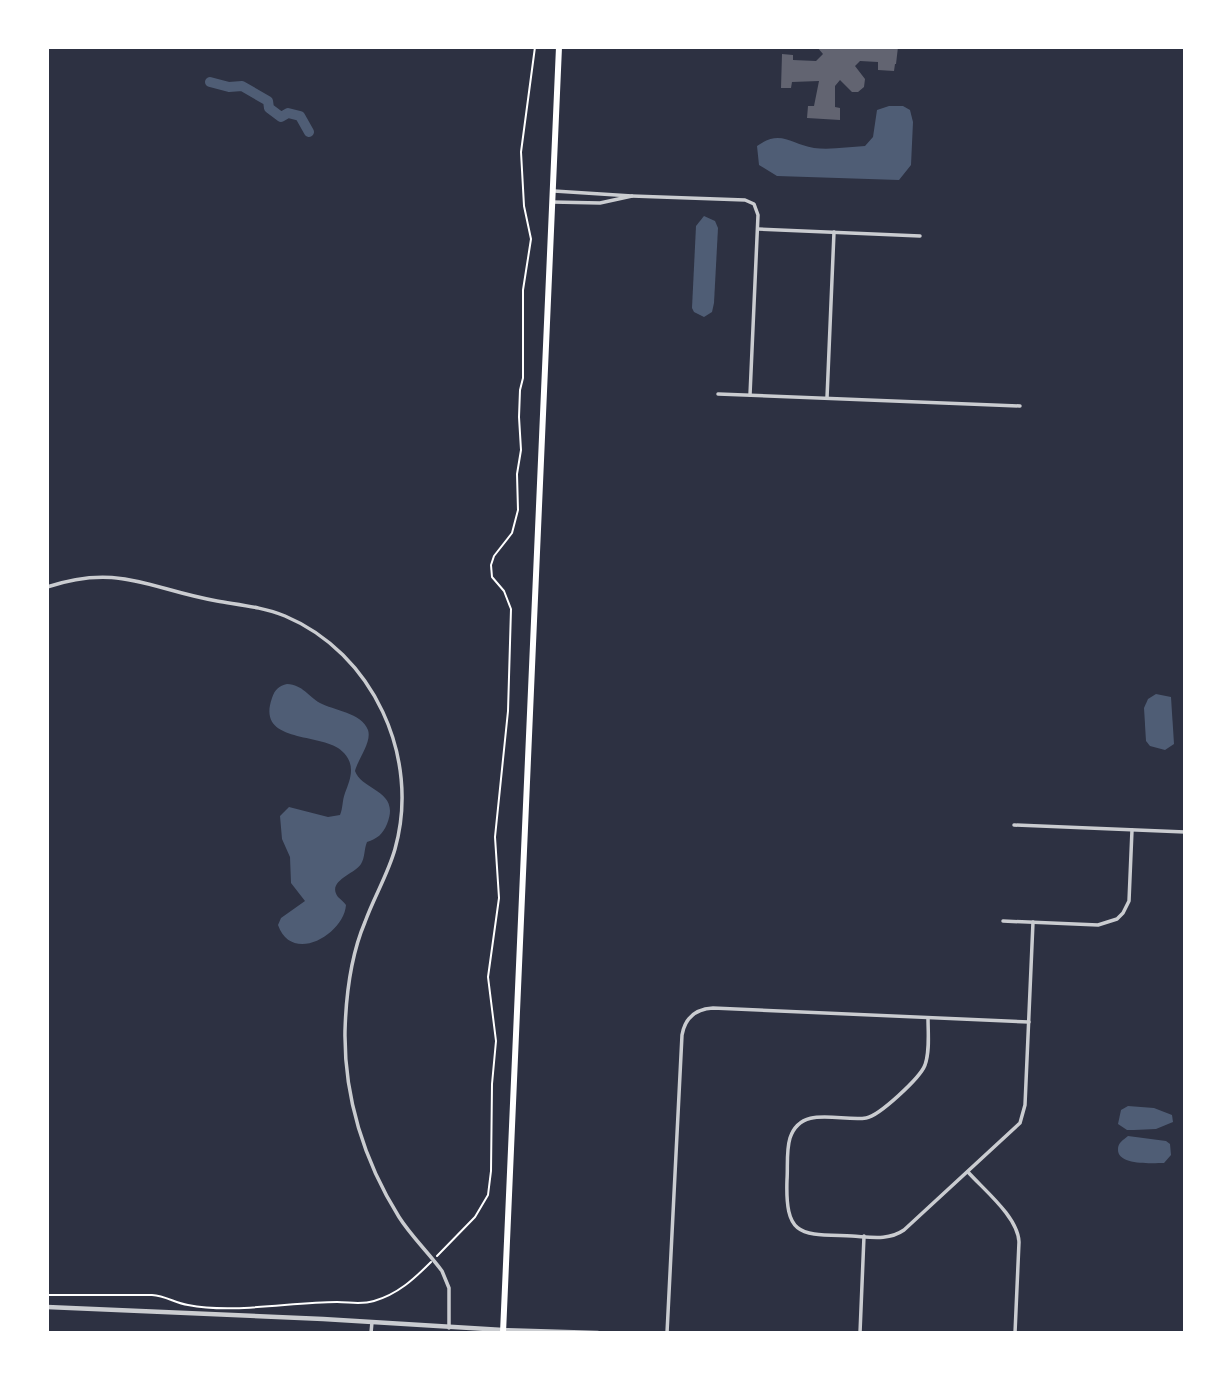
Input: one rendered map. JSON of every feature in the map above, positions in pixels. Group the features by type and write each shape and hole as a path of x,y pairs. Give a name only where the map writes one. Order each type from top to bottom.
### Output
{"highway":[{"path":"503,1331 559,47"}],"street":[{"path":"553,191 745,200 754,204 758,229 750,395"},
{"path":"552,202 600,203 632,196"},
{"path":"758,229 920,236"},
{"path":"827,398 834,232"},
{"path":"718,394 1020,405"},
{"path":"47,587 79,578 120,577 187,596 261,608 285,616 331,643 360,673 376,697 394,741 402,802 395,849 363,925 351,973 345,1031 348,1081 358,1128 379,1180 399,1217 447,1280 449,1328"},
{"path":"1014,825 1185,832"},
{"path":"1003,921 1102,925 1116,919 1123,913 1129,901 1132,830"},
{"path":"928,1018 927,1058 923,1070 881,1110 866,1118 811,1118 798,1125 790,1139 786,1204 793,1223 804,1232 888,1237 902,1231 1017,1126 1023,1116 1033,922"},
{"path":"667,1333 682,1035 691,1015 713,1008 1029,1022"},
{"path":"967,1171 1011,1219 1017,1230 1019,1242 1015,1333"},
{"path":"860,1333 864,1236"},
{"path":"47,1307 372,1322 503,1331 597,1333"},
{"path":"371,1333 372,1322"}],"path":[{"path":"47,1295 152,1295 164,1296 188,1305 239,1307 337,1302 363,1304 393,1294 408,1284 448,1247 475,1217 488,1195 493,1148 491,1104 496,1041 488,977 499,898 495,837 508,711 511,609 504,591 492,577 491,565 494,556 512,533 518,510 523,290 531,239 524,206 521,152 535,47"}],"water":[{"path":"889,106 903,106 910,110 913,122 911,165 899,180 777,176 759,165 757,146 773,139 786,139 820,149 865,146 873,137 877,110"},
{"path":"704,216 715,221 718,228 714,303 712,312 704,317 692,308 696,226"},
{"path":"287,684 297,686 320,703 354,716 365,724 368,740 355,771 359,778 385,798 390,813 382,833 367,842 361,864 336,886 338,897 346,905 337,926 327,935 305,944 294,943 285,937 278,925 281,918 305,901 291,883 290,857 282,839 280,816 289,807 328,817 340,815 351,768 348,758 335,746 282,731 273,724 269,713 274,692"},
{"path":"1156,694 1171,697 1174,744 1165,750 1150,746 1146,741 1144,708 1148,699"},
{"path":"1128,1106 1154,1108 1172,1115 1173,1122 1156,1129 1127,1130 1118,1124 1121,1110"},
{"path":"1128,1136 1166,1141 1170,1144 1171,1155 1164,1163 1129,1161 1119,1154 1118,1147"}],"building":[{"path":"817,47 898,47 894,71 878,70 878,62 860,61 855,66 865,79 864,87 858,92 852,92 840,80 835,86 835,107 840,108 840,120 807,118 808,106 814,106 819,81 792,82 791,88 781,88 782,54 793,55 793,60 816,61 823,54"}],"waterway":[{"path":"210,82 229,87 242,86 268,101 269,108 281,117 288,113 300,116 309,132"}]}
